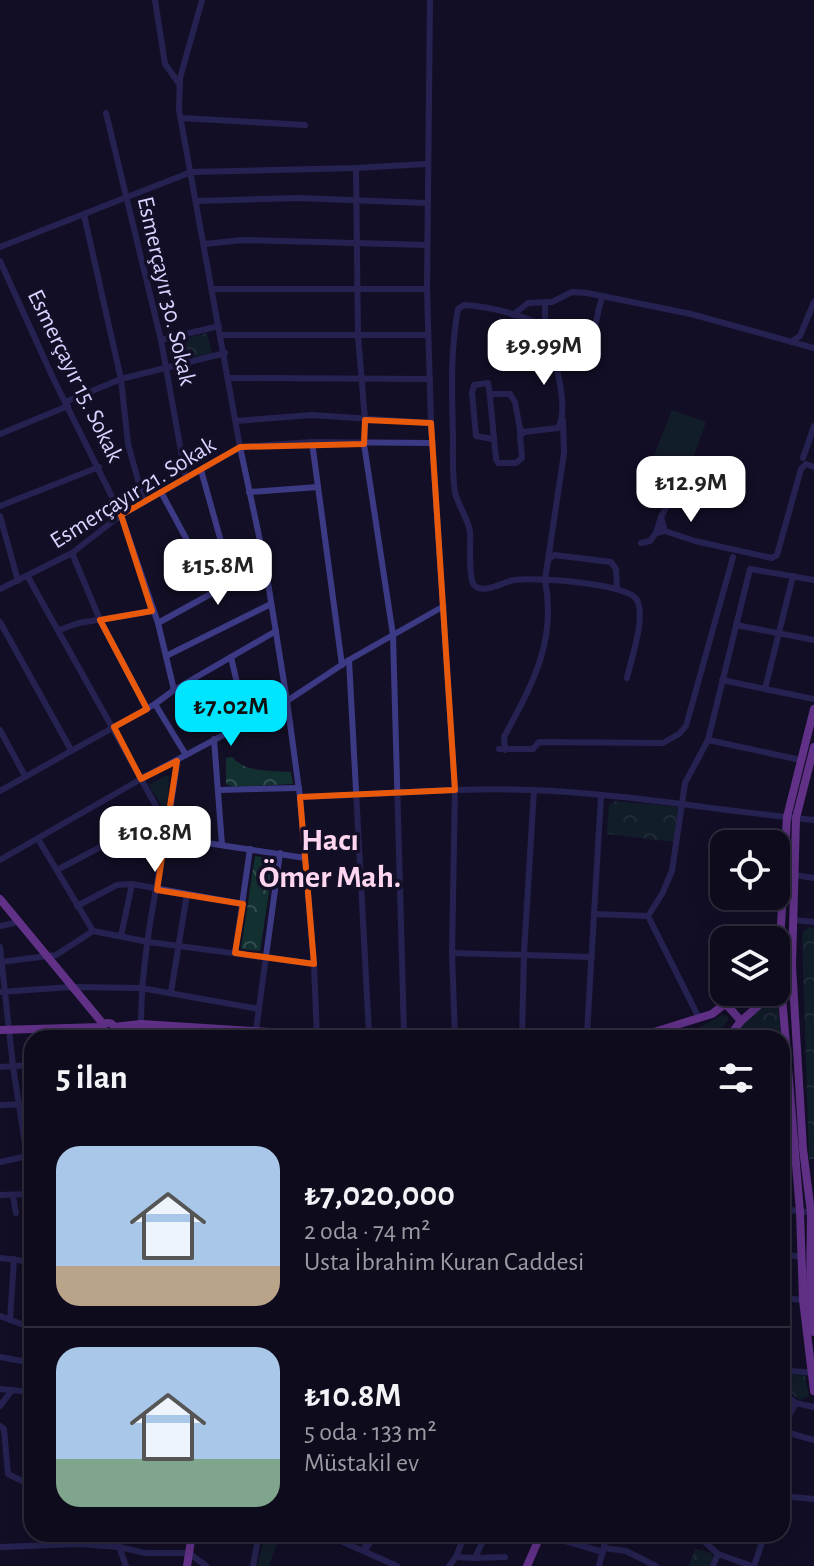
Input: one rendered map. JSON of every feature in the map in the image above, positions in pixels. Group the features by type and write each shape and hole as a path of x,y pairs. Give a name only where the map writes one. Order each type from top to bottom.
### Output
{"main road":[{"path":"781,926 792,818 801,760 814,709"},
{"path":"814,747 792,818 795,875 792,966 803,1149 812,1213 809,1303 814,1391"},
{"path":"0,899 110,1030"},
{"path":"790,963 790,973"},
{"path":"667,1030 712,1014 723,1006"},
{"path":"728,1006 741,1021"},
{"path":"734,1030 758,1006"},
{"path":"779,1006 781,1030"},
{"path":"4,1030 141,1024 256,1030"},
{"path":"790,1115 802,1257 814,1332"},
{"path":"187,1566 191,1542"},
{"path":"527,1566 538,1542"}],"street":[{"path":"155,0 165,64 180,85"},
{"path":"202,0 180,85 181,118 240,447 265,564 287,701 300,792 317,1030"},
{"path":"430,0 426,164 428,335 455,790 452,953 455,1030"},
{"name":"Esmerçayır 30. Sokak","path":"106,113 161,340 186,479"},
{"path":"181,118 305,125"},
{"path":"0,247 191,172 426,164"},
{"path":"356,168 358,335 364,444 393,635 404,1030"},
{"path":"196,201 299,198 426,203"},
{"path":"84,215 121,379 128,444 144,502"},
{"path":"204,244 243,240 427,245"},
{"name":"Esmerçayır 15. Sokak","path":"0,261 121,515 158,623 174,690"},
{"path":"212,289 427,289"},
{"path":"513,315 528,303 552,302 572,292 691,314 814,348"},
{"path":"603,296 593,336 587,343 480,306 464,305 458,309 454,327 452,399 454,483 470,529 472,583 477,588 485,590 513,580 545,580 617,589 629,592 637,599 640,613 627,678"},
{"path":"543,327 545,302"},
{"path":"801,344 800,336 814,302"},
{"path":"161,340 219,326"},
{"path":"552,333 561,395 564,453 549,546 551,557 545,580 548,597 542,659 504,737 502,750 533,749 539,742 663,743 679,734 686,726 733,557 739,550"},
{"path":"222,335 428,335"},
{"path":"791,342 800,336"},
{"path":"0,434 121,379 225,353"},
{"path":"229,378 430,379"},
{"path":"491,393 510,394 515,402 522,458 516,463 498,463 493,439 491,393 488,383 481,383 474,385 471,393 476,436 493,439"},
{"path":"236,421 312,415 431,423"},
{"path":"656,533 665,531 772,558 777,555 814,426"},
{"path":"521,432 561,430"},
{"path":"312,442 342,665"},
{"name":"Esmerçayır 21. Sokak","path":"0,589 72,553 121,515 240,447 312,442 433,443"},
{"path":"803,464 814,467"},
{"path":"0,506 99,467"},
{"path":"201,470 232,581"},
{"path":"249,492 318,487"},
{"path":"161,492 215,592"},
{"path":"641,543 650,541 656,533 668,504 679,502 694,506 705,500"},
{"path":"0,516 18,581"},
{"path":"661,517 665,531"},
{"path":"729,548 733,557"},
{"path":"72,553 100,620 147,709"},
{"path":"551,557 611,562 616,569 617,589"},
{"path":"158,623 265,564"},
{"path":"648,916 672,871 685,783 708,740 750,569 814,580"},
{"path":"765,689 793,576"},
{"path":"28,577 161,815 170,821"},
{"path":"166,656 271,604"},
{"path":"0,860 141,779 287,701 349,660 444,606"},
{"path":"59,630 152,611"},
{"path":"0,622 71,750"},
{"path":"736,625 814,640"},
{"path":"0,791 147,709 276,631"},
{"path":"231,657 246,722"},
{"path":"349,660 369,1030"},
{"path":"722,680 814,699"},
{"path":"155,704 186,755"},
{"path":"0,730 25,776"},
{"path":"214,739 222,845"},
{"path":"708,740 801,760"},
{"path":"141,1024 141,988 170,821 177,761"},
{"path":"218,790 357,795 534,790 682,803 814,820"},
{"path":"522,1030 534,790"},
{"path":"587,1030 601,796"},
{"path":"57,870 161,815"},
{"path":"167,837 305,858"},
{"path":"38,839 93,931"},
{"path":"235,953 250,849"},
{"path":"256,1030 280,853"},
{"path":"795,875 814,878"},
{"path":"77,906 117,885 132,884 243,904"},
{"path":"121,936 132,884"},
{"path":"171,992 187,894"},
{"path":"594,914 648,916"},
{"path":"648,916 699,1018"},
{"path":"794,920 814,922"},
{"path":"0,926 18,922"},
{"path":"1,962 56,955 93,931 149,942 314,964"},
{"path":"0,947 4,1030 24,1127"},
{"path":"452,953 592,957"},
{"path":"2,992 71,987 141,988 259,1009"},
{"path":"0,1067 24,1065"},
{"path":"0,1105 24,1104"},
{"path":"0,1150 1,1162 24,1157"},
{"path":"0,1195 24,1194"},
{"path":"13,1195 16,1213"},
{"path":"790,1210 812,1213"},
{"path":"790,1255 802,1257"},
{"path":"0,1258 24,1261"},
{"path":"10,1320 14,1259"},
{"path":"0,1316 24,1325"},
{"path":"0,1357 24,1362"},
{"path":"790,1371 813,1373"},
{"path":"0,1389 24,1391"},
{"path":"0,1406 12,1390"},
{"path":"790,1398 814,1407"},
{"path":"790,1414 796,1403"},
{"path":"0,1426 4,1429 4,1473 24,1482"},
{"path":"790,1432 814,1440"},
{"path":"790,1497 814,1499"},
{"path":"115,1542 126,1566"},
{"path":"253,1566 258,1542"},
{"path":"345,1542 397,1566"},
{"path":"365,1550 366,1542"},
{"path":"365,1550 370,1542"},
{"path":"449,1566 462,1542"},
{"path":"475,1558 482,1542"},
{"path":"572,1542 603,1550 626,1551 656,1566"},
{"path":"599,1566 605,1542"},
{"path":"705,1542 718,1554 753,1566 762,1542"},
{"path":"0,1547 79,1544 119,1547 145,1553 189,1553 206,1566"},
{"path":"713,1566 718,1554"},
{"path":"456,1557 505,1557"}],"highlighted area":[{"path":"365,420 431,423 455,790 300,797 314,964 235,953 243,904 157,890 177,761 141,779 114,727 147,709 100,620 152,611 121,515 240,447 364,444"}],"green space":[{"path":"207,333 212,353 172,362 169,352 172,342"},
{"path":"672,410 706,422 685,480 662,478 649,468"},
{"path":"232,757 251,768 291,772 293,784 234,787 226,784 226,758"},
{"path":"169,776 167,809 149,785"},
{"path":"615,801 678,807 674,842 607,834 609,805"},
{"path":"255,856 274,859 260,951 241,949"},
{"path":"810,927 814,928 814,1159 809,1159 802,933"},
{"path":"755,1006 778,1006 780,1030 737,1030"},
{"path":"722,1015 728,1016 721,1030 699,1028"},
{"path":"790,1374 805,1376 809,1396 800,1400 790,1393"},
{"path":"263,1542 277,1542 269,1566 257,1566"},
{"path":"695,1549 712,1553 710,1566 689,1566"}],"district":[{"name":"Hacı Ömer Mah.","path":"330,858"}]}
